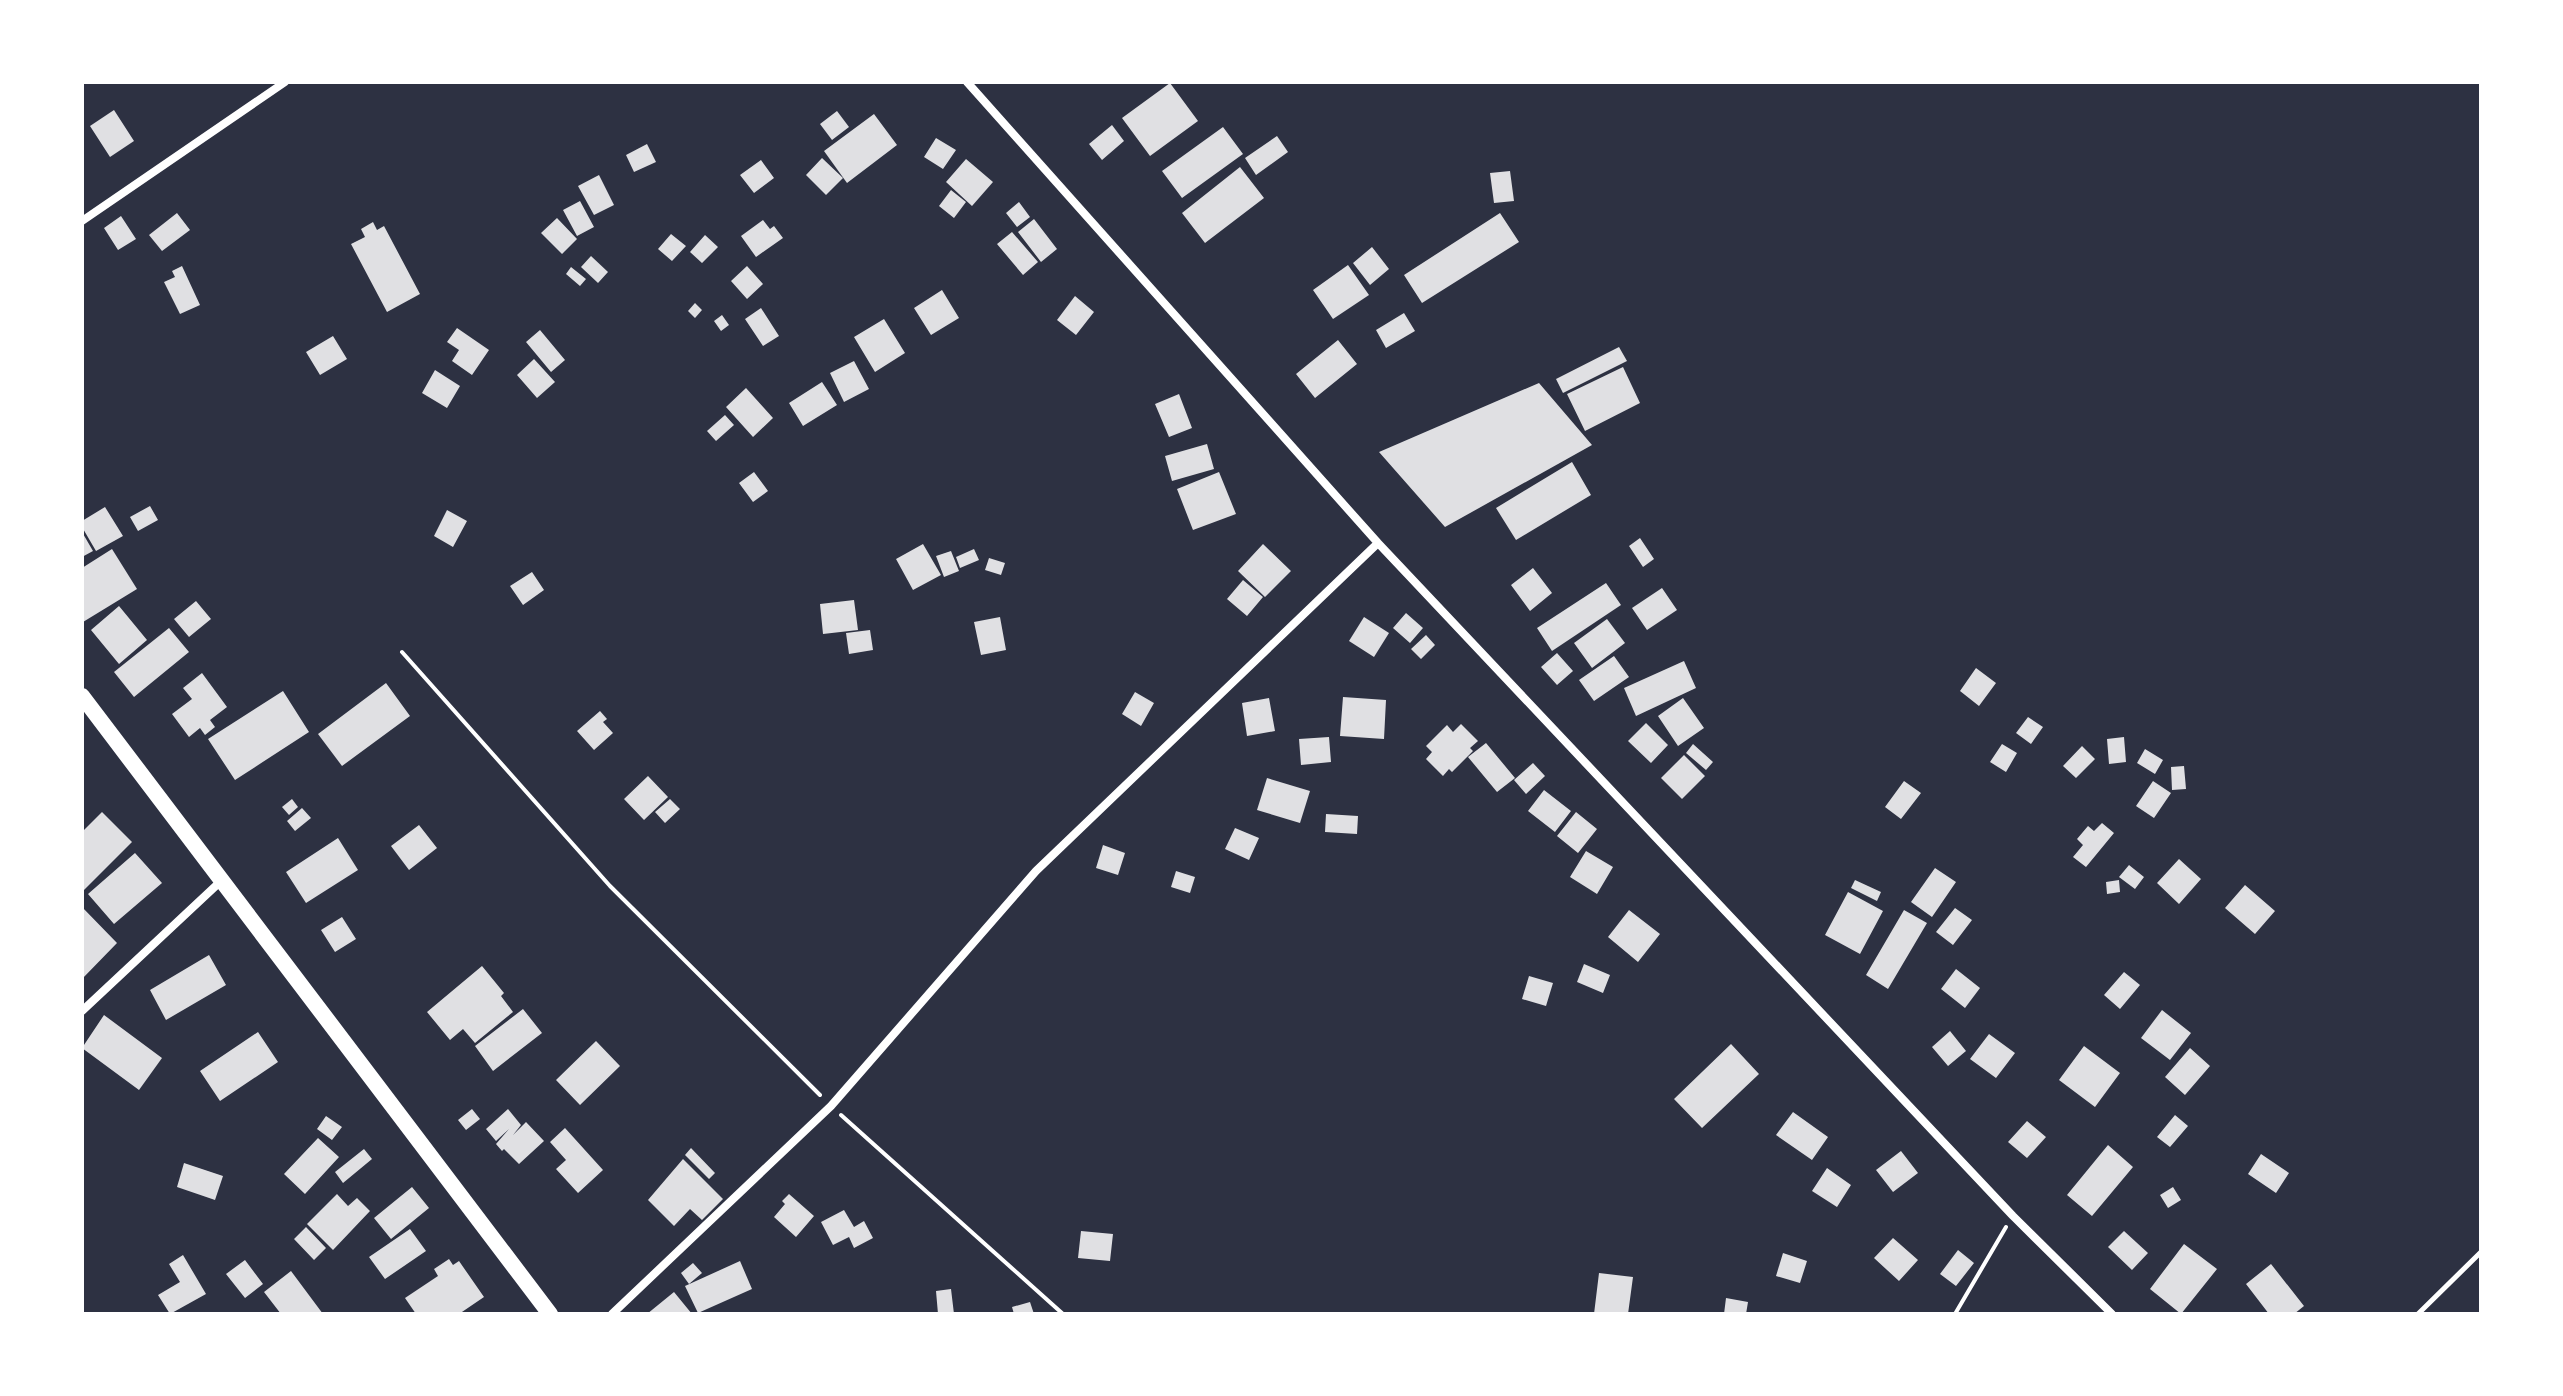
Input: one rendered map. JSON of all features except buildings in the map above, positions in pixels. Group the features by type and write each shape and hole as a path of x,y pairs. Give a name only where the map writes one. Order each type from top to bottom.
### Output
{"highway":[{"path":"82,696 550,1314"}],"street":[{"path":"82,221 285,82"},
{"path":"967,82 1378,543 2013,1216 2112,1314"},
{"path":"612,1314 831,1106 1036,871 1378,543"},
{"path":"82,1011 222,880"}],"lane":[{"path":"2418,1314 2481,1252"}],"path":[{"path":"402,652 610,886 831,1106 1063,1314"},
{"path":"1955,1314 2013,1216"}]}
